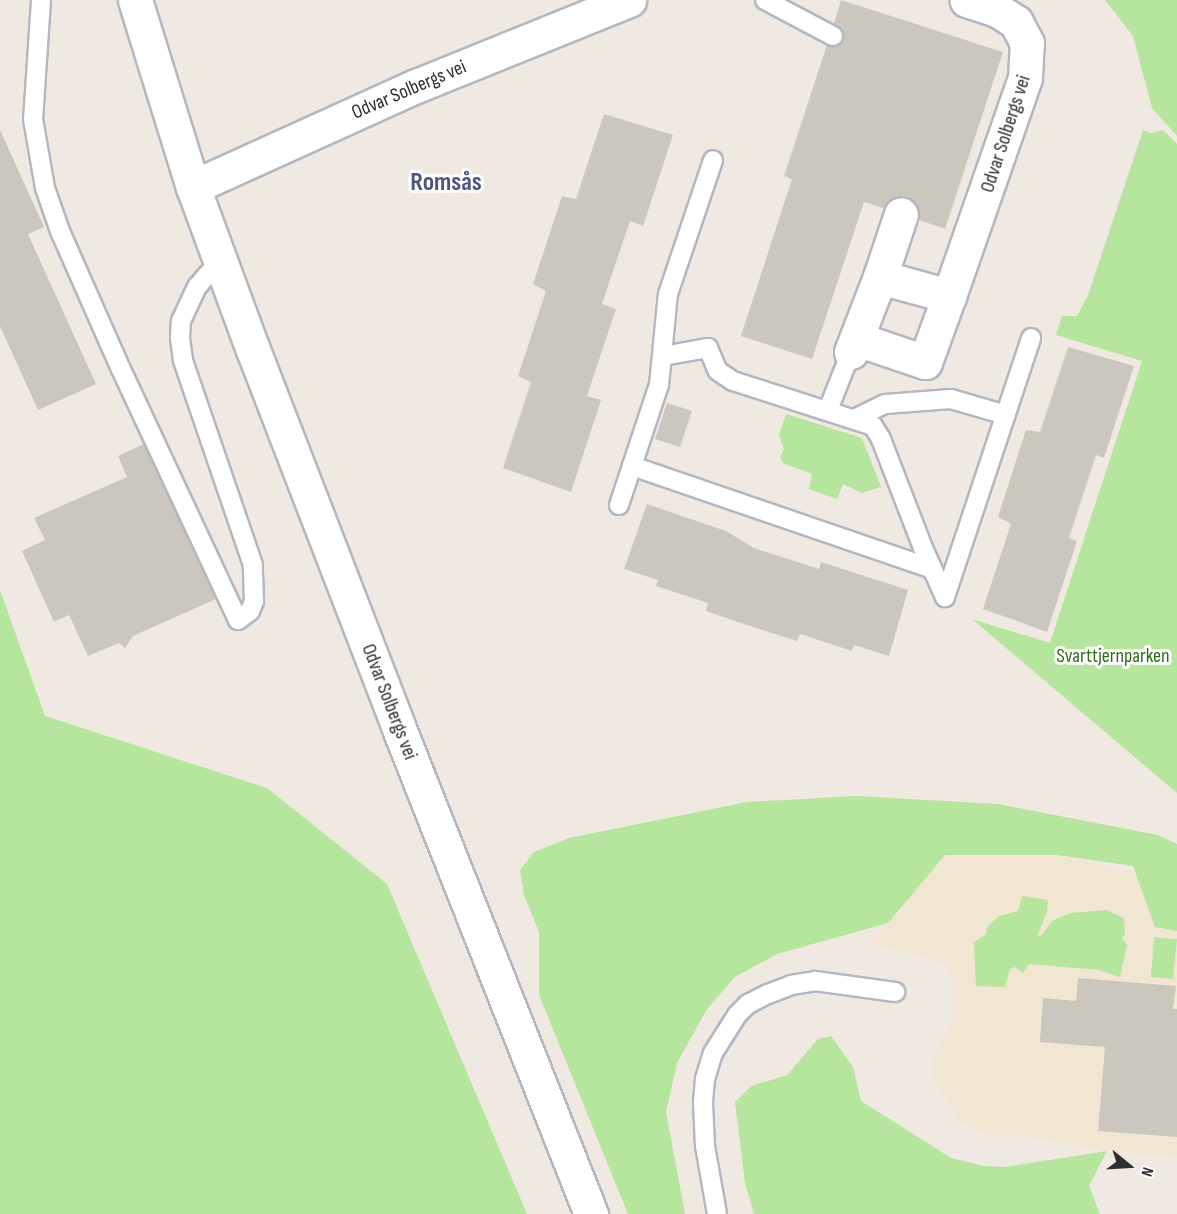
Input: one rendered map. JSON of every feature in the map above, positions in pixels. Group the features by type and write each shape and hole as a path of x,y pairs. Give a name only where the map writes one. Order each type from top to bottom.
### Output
{"street":[{"name":"Odvar Solbergs vei","path":"135,0 193,187 221,265 398,726 591,1214"},
{"name":"Odvar Solbergs vei","path":"193,187 416,86 629,0"},
{"name":"Odvar Solbergs vei","path":"854,346 925,362 1028,67 1027,43 1016,22 998,10 967,0"},
{"path":"854,346 901,214"},
{"path":"880,277 949,297"}],"lane":[{"path":"41,0 33,119 45,188 60,231 120,367 238,620 250,611 255,602 253,565 183,360 180,338 181,321 197,287 207,274 221,265"},
{"path":"765,0 833,36"},
{"path":"619,505 659,385 663,356 663,325 668,294 713,160"},
{"path":"663,356 708,348 718,371 733,381 856,418 867,422 878,431 945,597 1031,338"},
{"path":"828,410 854,346"},
{"path":"856,418 885,404 951,399 1006,415"},
{"path":"632,466 932,569"},
{"path":"717,1214 705,1146 703,1102 705,1079 713,1053 737,1016 748,1004 791,984 815,981 895,992"}],"shaded area":[{"path":"945,855 1057,855 1150,876 1177,886 1177,1157 1107,1151 1017,1135 987,1135 958,1121 931,1073 937,1047 950,1028 953,1013 953,979 947,965 921,955 870,944"}],"green space":[{"path":"1105,0 1177,0 1177,136 1152,108 1133,36"},
{"name":"Svarttjernparken","path":"1143,130 1150,133 1163,130 1177,144 1177,793 972,619 1050,643 1142,361 1056,335 1062,316 1077,316 1088,295"},
{"path":"786,414 862,438 881,487 862,493 843,484 837,499 809,489 812,474 783,463 780,457 784,449 779,435"},
{"path":"0,590 45,716 267,788 387,884 527,1214 0,1214"},
{"path":"856,796 998,804 1158,835 1177,844 1177,931 1155,927 1133,866 1057,855 945,855 888,923 777,954 735,977 707,1009 677,1063 666,1112 685,1214 628,1214 539,995 539,932 524,895 520,870 534,852 569,838 747,802"},
{"path":"1022,896 1048,900 1047,912 1037,936 1042,935 1052,921 1071,913 1106,910 1124,918 1125,934 1122,938 1127,945 1120,977 1099,970 1029,964 1023,973 1015,967 1010,969 1005,987 976,986 974,942 986,934 987,927 999,916 1018,911"},
{"path":"1154,937 1177,939 1173,979 1151,977"},
{"path":"831,1036 853,1067 861,1101 951,1158 984,1166 1005,1167 1107,1151 1089,1186 1100,1214 754,1214 745,1183 735,1102 751,1086 787,1075 818,1039"}],"building":[{"path":"841,0 1003,52 945,229 919,220 919,211 915,202 906,196 898,196 889,200 883,208 864,202 812,359 741,336 792,179 784,176 827,45 834,47 843,41 843,31 834,24"},
{"path":"604,114 673,135 643,226 630,221 602,304 616,309 587,396 601,400 571,492 503,468 531,382 518,376 546,291 533,284 562,196 576,199"},
{"path":"0,130 44,227 28,234 96,384 38,410 0,326"},
{"path":"1068,347 1134,366 1104,458 1096,455 1069,538 1077,541 1047,632 983,609 1011,524 998,517 1026,430 1040,432"},
{"path":"667,403 692,411 680,447 655,439"},
{"path":"144,444 216,599 133,636 125,648 119,643 88,656 69,615 54,622 22,551 45,540 34,518 127,477 118,456"},
{"path":"647,504 726,531 754,548 819,569 821,562 908,590 889,656 854,645 852,651 800,634 797,641 741,623 706,611 708,603 656,586 658,580 624,569"},
{"path":"1078,978 1176,986 1173,1009 1177,1009 1177,1137 1098,1131 1105,1047 1040,1042 1043,998 1076,1001"}],"district":[{"name":"Romsås","path":"446,183"}]}
